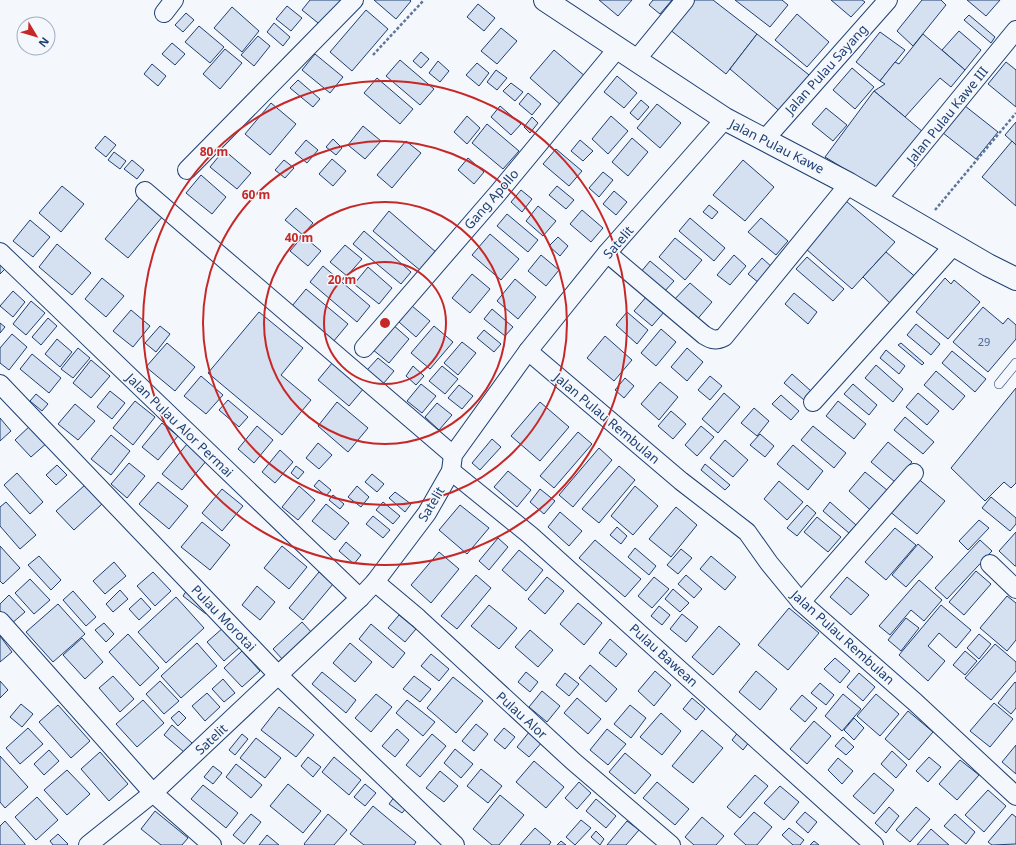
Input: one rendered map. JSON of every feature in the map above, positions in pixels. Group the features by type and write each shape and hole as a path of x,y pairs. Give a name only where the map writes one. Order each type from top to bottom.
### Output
{"street":[{"path":"187,170 354,0"},
{"name":"Jalan Pulau Kawe","path":"545,0 725,119 849,184 988,266 1016,279"},
{"path":"636,60 685,0"},
{"name":"Jalan Pulau Sayang","path":"765,139 888,0"},
{"name":"Jalan Pulau Kawe III","path":"878,200 1016,30"},
{"name":"Gang Apollo","path":"364,348 498,193 617,49"},
{"name":"Satelit","path":"88,845 153,793 279,676 375,582 427,513 452,463 528,352 607,253 725,119"},
{"path":"607,253 704,336 713,340 718,340 724,337 849,184"},
{"name":"Pulau Bawean","path":"145,191 452,463 874,845"},
{"path":"813,402 954,245"},
{"name":"Jalan Pulau Alor Permai","path":"0,252 360,598"},
{"name":"Jalan Pulau Rembulan","path":"528,352 681,481 747,532 769,563 801,602 915,702 1016,796"},
{"name":"Pulau Morotai","path":"0,384 279,676 455,845"},
{"path":"801,602 914,473"},
{"path":"990,564 1016,589"},
{"name":"Pulau Alor","path":"375,582 418,618 574,762 671,845"},
{"path":"0,621 153,793 212,845"}],"lane":[{"path":"1000,384 1016,363"}],"path":[{"path":"373,55 424,0"},
{"path":"921,227 1016,113"}],"building":[{"path":"310,0 346,0 323,27 302,10"},
{"path":"374,0 410,0 411,1 396,19"},
{"path":"599,0 632,0 618,16"},
{"path":"653,0 672,0 660,14 649,5"},
{"path":"690,0 713,0 757,34 726,74 669,29"},
{"path":"735,0 782,0 788,5 770,27"},
{"path":"831,0 862,0 865,2 851,17"},
{"path":"922,0 941,0 946,5 913,46 897,31"},
{"path":"967,0 1000,0 986,16"},
{"path":"478,4 495,18 484,31 467,17"},
{"path":"287,6 302,18 291,31 276,19"},
{"path":"232,7 259,31 242,52 214,28"},
{"path":"366,10 388,29 352,71 330,52"},
{"path":"186,13 194,20 183,32 175,25"},
{"path":"797,14 829,42 807,67 775,40"},
{"path":"969,15 995,37 991,43 964,20"},
{"path":"274,23 290,37 283,46 267,32"},
{"path":"199,26 224,47 210,63 185,42"},
{"path":"501,28 517,41 497,64 481,51"},
{"path":"959,31 981,50 965,70 942,50"},
{"path":"880,32 905,50 880,81 856,62"},
{"path":"757,34 813,78 783,114 730,69"},
{"path":"923,34 965,70 951,87 940,78 905,117 874,91 885,84 880,81 895,62 899,64"},
{"path":"258,36 270,46 254,66 241,55"},
{"path":"172,43 185,54 175,65 162,54"},
{"path":"225,49 242,63 220,89 203,74"},
{"path":"554,50 586,77 562,106 530,78"},
{"path":"421,52 429,59 421,68 413,61"},
{"path":"315,54 343,77 330,93 302,70"},
{"path":"400,60 434,89 420,105 386,76"},
{"path":"438,61 449,71 440,82 429,73"},
{"path":"1006,62 1016,70 1016,107 988,84"},
{"path":"477,63 489,73 479,86 466,75"},
{"path":"152,64 166,76 158,86 144,74"},
{"path":"852,68 874,87 855,109 833,90"},
{"path":"496,70 507,78 497,90 487,82"},
{"path":"617,76 637,93 624,108 604,92"},
{"path":"377,78 413,109 400,124 364,93"},
{"path":"298,80 320,99 313,107 290,88"},
{"path":"511,83 523,92 515,101 503,91"},
{"path":"874,91 923,132 878,189 825,157"},
{"path":"528,93 541,104 532,115 519,104"},
{"path":"641,100 649,107 638,120 630,113"},
{"path":"960,102 998,132 976,159 938,129"},
{"path":"271,103 296,124 270,155 245,134"},
{"path":"657,104 681,123 660,148 637,128"},
{"path":"500,106 521,124 511,135 491,117"},
{"path":"826,108 847,125 833,141 812,124"},
{"path":"467,116 480,128 467,144 454,132"},
{"path":"611,116 628,131 608,154 592,139"},
{"path":"532,117 538,123 530,133 524,127"},
{"path":"1016,122 1016,145 1005,135"},
{"path":"487,124 519,151 503,169 472,143"},
{"path":"363,126 381,141 365,159 348,145"},
{"path":"105,136 116,145 106,157 95,148"},
{"path":"632,138 648,152 628,176 612,162"},
{"path":"333,139 342,148 336,155 326,147"},
{"path":"306,140 318,150 307,163 295,153"},
{"path":"580,140 593,151 583,161 571,151"},
{"path":"406,141 421,153 392,188 377,175"},
{"path":"1012,141 1016,145 1016,206 982,177"},
{"path":"556,149 582,171 569,186 543,164"},
{"path":"224,150 251,173 237,189 210,167"},
{"path":"114,152 126,161 120,169 108,160"},
{"path":"468,158 484,172 474,184 458,170"},
{"path":"332,159 346,171 333,186 319,174"},
{"path":"132,160 144,170 137,179 124,169"},
{"path":"284,160 294,168 285,178 275,170"},
{"path":"743,160 774,187 745,221 713,195"},
{"path":"603,172 613,180 599,197 589,188"},
{"path":"201,175 226,197 212,214 186,193"},
{"path":"62,186 84,204 61,232 39,213"},
{"path":"557,186 574,200 566,209 549,195"},
{"path":"521,190 532,199 522,212 511,202"},
{"path":"614,191 627,202 616,215 603,204"},
{"path":"140,197 163,216 128,258 105,239"},
{"path":"846,201 895,242 852,289 806,249"},
{"path":"709,205 718,212 712,219 703,212"},
{"path":"538,206 556,221 543,236 526,221"},
{"path":"296,208 313,223 303,235 285,220"},
{"path":"582,210 603,228 591,242 570,224"},
{"path":"389,211 437,253 421,271 373,231"},
{"path":"507,214 538,240 528,252 497,226"},
{"path":"690,218 725,248 714,261 679,231"},
{"path":"761,218 788,241 776,255 748,232"},
{"path":"30,220 50,237 33,257 13,241"},
{"path":"364,231 411,272 401,284 353,244"},
{"path":"490,234 519,259 501,280 472,255"},
{"path":"303,236 321,251 308,266 290,251"},
{"path":"558,237 568,246 560,256 549,246"},
{"path":"675,238 702,260 685,280 659,257"},
{"path":"57,244 91,273 72,295 39,267"},
{"path":"345,245 362,259 347,276 330,262"},
{"path":"886,252 918,279 894,307 863,277"},
{"path":"541,255 559,270 546,286 528,271"},
{"path":"734,255 746,266 730,285 717,275"},
{"path":"807,257 844,289 833,301 796,269"},
{"path":"762,258 773,268 759,283 748,274"},
{"path":"650,261 674,281 663,293 640,273"},
{"path":"0,265 5,269 0,274"},
{"path":"323,266 370,306 357,322 310,282"},
{"path":"368,267 392,288 379,304 354,284"},
{"path":"472,274 490,289 470,313 452,298"},
{"path":"102,278 124,296 106,317 85,299"},
{"path":"945,278 951,284 954,280 980,302 948,339 916,312"},
{"path":"515,279 536,297 518,319 497,301"},
{"path":"690,283 712,302 695,322 672,302"},
{"path":"306,289 348,324 333,342 292,306"},
{"path":"13,291 25,302 13,317 0,306"},
{"path":"794,293 817,312 808,324 785,304"},
{"path":"647,296 665,311 652,326 634,311"},
{"path":"31,301 45,313 26,335 13,324"},
{"path":"412,306 430,321 416,337 399,322"},
{"path":"983,307 1003,324 1008,318 1016,325 1016,339 988,372 953,342"},
{"path":"492,309 513,327 505,336 484,319"},
{"path":"131,310 150,326 133,347 113,331"},
{"path":"259,312 303,348 281,375 311,400 282,435 208,373"},
{"path":"627,312 648,330 637,344 616,325"},
{"path":"48,318 57,326 41,345 32,337"},
{"path":"0,323 5,327 0,333"},
{"path":"392,324 409,339 389,363 372,349"},
{"path":"916,324 940,344 931,355 907,335"},
{"path":"160,326 170,334 156,352 145,343"},
{"path":"434,326 453,342 430,369 411,353"},
{"path":"661,329 676,342 656,366 641,353"},
{"path":"484,330 501,344 494,352 477,338"},
{"path":"12,334 27,347 9,370 0,363 0,348"},
{"path":"605,336 632,360 614,381 587,358"},
{"path":"57,339 72,352 60,367 45,354"},
{"path":"462,342 476,353 458,375 444,363"},
{"path":"167,343 195,367 175,391 146,367"},
{"path":"901,343 924,363 922,365 898,345"},
{"path":"78,348 90,358 73,378 61,369"},
{"path":"687,348 703,362 687,381 671,367"},
{"path":"886,350 905,366 899,374 880,358"},
{"path":"952,351 986,379 975,392 942,363"},
{"path":"32,354 61,378 49,393 20,369"},
{"path":"378,358 394,371 383,384 367,370"},
{"path":"91,360 110,376 91,398 73,383"},
{"path":"333,362 364,388 349,406 318,380"},
{"path":"876,365 903,389 893,402 865,378"},
{"path":"413,366 424,376 416,385 406,376"},
{"path":"442,366 458,379 445,394 429,381"},
{"path":"936,371 965,396 953,410 924,385"},
{"path":"792,374 811,391 804,400 784,383"},
{"path":"201,376 223,395 206,414 184,396"},
{"path":"710,376 722,386 710,400 698,390"},
{"path":"625,378 634,386 624,398 615,390"},
{"path":"660,382 678,397 659,420 641,404"},
{"path":"421,384 436,396 422,413 407,401"},
{"path":"853,384 877,405 869,415 844,394"},
{"path":"459,385 473,396 462,409 448,398"},
{"path":"1016,388 1016,483 1011,488 1004,482 985,501 951,468"},
{"path":"110,391 125,403 112,419 97,407"},
{"path":"724,393 740,407 718,433 702,419"},
{"path":"918,393 939,411 927,425 906,407"},
{"path":"36,394 48,404 42,411 30,401"},
{"path":"781,395 799,411 791,420 772,404"},
{"path":"228,400 248,417 239,427 219,410"},
{"path":"135,401 155,417 133,445 113,428"},
{"path":"838,401 866,424 854,439 826,416"},
{"path":"337,402 368,428 348,452 318,426"},
{"path":"540,402 569,427 540,461 511,436"},
{"path":"437,403 452,415 439,430 425,417"},
{"path":"75,404 95,421 78,440 58,424"},
{"path":"754,408 769,421 757,436 741,423"},
{"path":"671,411 686,424 673,439 658,426"},
{"path":"905,417 934,442 923,454 894,430"},
{"path":"0,418 11,431 0,441"},
{"path":"162,423 178,436 158,460 142,447"},
{"path":"32,424 48,442 31,457 15,440"},
{"path":"257,426 273,440 254,463 238,449"},
{"path":"701,426 714,437 697,456 685,445"},
{"path":"813,426 846,453 834,468 801,440"},
{"path":"578,432 592,444 554,488 540,476"},
{"path":"760,434 774,446 765,457 750,445"},
{"path":"111,435 130,451 111,475 91,459"},
{"path":"492,439 501,447 480,470 472,463"},
{"path":"725,440 748,460 733,477 710,458"},
{"path":"888,442 912,462 895,482 871,462"},
{"path":"318,443 332,455 319,469 306,458"},
{"path":"187,444 207,460 182,490 162,474"},
{"path":"793,445 823,471 808,490 777,464"},
{"path":"599,448 612,460 573,507 559,495"},
{"path":"280,450 293,462 275,483 262,472"},
{"path":"129,463 145,476 127,498 111,484"},
{"path":"705,464 730,485 725,490 701,470"},
{"path":"57,465 67,475 56,485 46,475"},
{"path":"296,466 304,472 298,479 291,473"},
{"path":"619,466 635,480 599,523 582,509"},
{"path":"508,471 531,490 517,507 494,487"},
{"path":"865,472 893,495 876,515 849,491"},
{"path":"17,473 43,502 30,514 4,485"},
{"path":"372,474 384,484 377,492 365,482"},
{"path":"916,477 945,501 917,534 888,510"},
{"path":"319,480 331,490 326,496 314,486"},
{"path":"779,481 803,502 787,520 764,499"},
{"path":"158,482 188,506 169,529 139,504"},
{"path":"85,485 102,504 74,530 56,511"},
{"path":"299,486 315,500 298,520 282,507"},
{"path":"357,486 369,497 361,507 348,497"},
{"path":"635,486 658,506 633,535 611,516"},
{"path":"222,489 243,506 222,531 202,513"},
{"path":"540,489 555,501 544,514 530,502"},
{"path":"395,492 411,504 405,512 389,498"},
{"path":"333,495 344,504 340,509 329,500"},
{"path":"991,497 1016,518 1016,524 1010,531 982,508"},
{"path":"6,502 36,535 20,549 0,526 0,507"},
{"path":"383,502 400,516 393,524 376,510"},
{"path":"830,502 856,525 849,533 823,511"},
{"path":"326,504 349,523 335,540 312,521"},
{"path":"460,505 489,528 467,554 439,530"},
{"path":"807,505 816,513 797,536 787,528"},
{"path":"676,507 697,525 671,557 649,539"},
{"path":"560,512 582,531 569,546 548,527"},
{"path":"373,516 390,530 383,538 366,524"},
{"path":"817,517 841,537 828,552 804,532"},
{"path":"979,520 989,528 968,550 959,541"},
{"path":"202,522 230,545 210,570 181,547"},
{"path":"617,527 627,536 621,544 610,535"},
{"path":"895,528 916,545 886,580 865,562"},
{"path":"1016,532 1016,566 1015,566 999,551"},
{"path":"498,538 508,547 489,570 479,561"},
{"path":"595,540 641,579 625,597 579,558"},
{"path":"980,540 992,551 947,599 935,588"},
{"path":"346,542 361,555 354,564 339,551"},
{"path":"918,544 933,557 906,587 892,575"},
{"path":"0,546 20,568 3,584 0,581"},
{"path":"282,546 307,567 289,589 264,568"},
{"path":"635,548 656,566 649,575 628,557"},
{"path":"681,549 692,558 678,574 667,565"},
{"path":"519,550 543,570 526,591 502,570"},
{"path":"439,552 459,569 431,603 411,585"},
{"path":"39,556 61,580 51,590 28,565"},
{"path":"711,556 736,577 725,590 700,569"},
{"path":"114,562 126,576 105,594 93,581"},
{"path":"976,571 991,584 964,615 949,602"},
{"path":"153,572 171,591 155,606 137,586"},
{"path":"319,572 333,584 303,620 289,608"},
{"path":"476,575 491,588 457,629 441,616"},
{"path":"686,575 702,589 694,598 678,584"},
{"path":"547,577 564,591 545,614 528,599"},
{"path":"654,577 669,589 652,608 638,596"},
{"path":"847,577 869,595 851,615 830,597"},
{"path":"30,579 50,600 34,614 15,593"},
{"path":"919,580 942,600 924,621 911,610 890,635 879,626"},
{"path":"257,586 275,602 260,620 242,605"},
{"path":"673,589 689,603 680,612 665,599"},
{"path":"120,590 128,599 113,612 106,604"},
{"path":"187,590 210,608 206,614 183,596"},
{"path":"73,591 96,617 86,626 63,600"},
{"path":"9,595 25,612 11,624 0,612 0,604"},
{"path":"1007,596 1016,603 1016,640 1007,651 980,628"},
{"path":"176,597 204,628 166,663 138,632"},
{"path":"141,598 151,609 139,620 129,609"},
{"path":"578,603 602,623 584,645 560,624"},
{"path":"58,604 85,634 53,662 26,632"},
{"path":"489,605 517,628 499,649 471,626"},
{"path":"941,605 971,630 956,648 939,633 928,646 945,661 928,681 899,655"},
{"path":"659,606 670,615 662,625 651,616"},
{"path":"789,608 819,633 788,670 758,645"},
{"path":"682,614 698,627 686,642 670,629"},
{"path":"399,615 416,629 405,642 388,628"},
{"path":"906,618 919,628 901,651 888,640"},
{"path":"302,622 313,634 284,661 273,649"},
{"path":"104,623 114,634 106,642 95,630"},
{"path":"371,624 405,653 393,668 359,639"},
{"path":"719,626 740,644 713,675 692,657"},
{"path":"224,627 241,646 224,661 207,642"},
{"path":"530,630 553,650 538,667 515,647"},
{"path":"128,634 159,668 140,686 109,652"},
{"path":"979,634 991,644 979,659 967,648"},
{"path":"0,636 12,652 0,662"},
{"path":"82,638 103,662 85,679 63,655"},
{"path":"610,639 627,654 616,667 599,653"},
{"path":"197,643 217,666 181,698 161,676"},
{"path":"350,643 372,662 355,682 333,663"},
{"path":"995,644 1016,662 1016,671 991,700 965,678"},
{"path":"242,651 260,671 242,687 224,668"},
{"path":"965,651 977,661 965,675 953,665"},
{"path":"431,654 449,669 439,681 421,666"},
{"path":"835,658 850,671 840,683 824,669"},
{"path":"590,665 617,689 606,702 579,678"},
{"path":"655,671 671,685 654,706 638,691"},
{"path":"756,671 777,689 760,710 739,692"},
{"path":"322,672 356,700 346,713 312,684"},
{"path":"526,672 538,682 530,692 518,682"},
{"path":"565,673 579,684 569,696 556,685"},
{"path":"859,673 875,687 863,701 847,687"},
{"path":"113,676 134,699 120,712 99,688"},
{"path":"414,676 431,689 420,702 403,689"},
{"path":"453,677 483,701 456,733 427,708"},
{"path":"223,679 235,693 224,702 212,689"},
{"path":"0,681 8,690 0,698"},
{"path":"160,681 179,701 164,714 146,694"},
{"path":"1015,682 1016,708 1011,714 998,703"},
{"path":"820,683 834,695 826,705 811,693"},
{"path":"542,691 560,706 547,722 529,707"},
{"path":"207,693 220,707 205,721 192,706"},
{"path":"376,694 392,707 371,732 355,718"},
{"path":"843,694 861,709 842,731 825,716"},
{"path":"876,694 899,714 880,736 857,716"},
{"path":"802,695 817,708 805,722 790,709"},
{"path":"577,698 601,719 588,734 564,713"},
{"path":"692,698 705,709 696,720 683,709"},
{"path":"143,700 164,723 137,747 116,724"},
{"path":"407,700 435,722 423,736 396,713"},
{"path":"994,703 1013,719 990,747 970,731"},
{"path":"21,704 33,714 22,727 10,717"},
{"path":"58,705 90,741 71,758 39,722"},
{"path":"630,705 646,718 631,738 614,724"},
{"path":"279,707 314,735 296,757 261,730"},
{"path":"179,711 186,718 178,726 171,718"},
{"path":"908,711 933,732 909,760 885,739"},
{"path":"661,713 681,731 662,755 640,737"},
{"path":"854,718 864,728 854,740 844,730"},
{"path":"814,721 831,736 807,764 790,749"},
{"path":"476,724 488,734 474,751 462,741"},
{"path":"172,725 192,743 184,752 164,735"},
{"path":"28,728 43,744 20,764 6,748"},
{"path":"504,728 515,737 505,749 494,740"},
{"path":"397,729 409,740 395,757 382,746"},
{"path":"607,729 626,744 608,765 590,750"},
{"path":"702,730 723,748 693,783 672,766"},
{"path":"530,731 543,741 529,757 517,747"},
{"path":"739,731 750,741 743,750 732,740"},
{"path":"242,734 248,739 235,755 229,750"},
{"path":"432,734 446,746 420,777 406,765"},
{"path":"843,737 854,747 846,755 835,746"},
{"path":"256,738 281,758 265,778 240,758"},
{"path":"1016,745 1016,774 1002,762"},
{"path":"455,749 473,764 461,778 444,763"},
{"path":"49,750 59,761 44,775 34,764"},
{"path":"892,751 907,765 896,778 881,764"},
{"path":"100,752 128,784 109,801 81,769"},
{"path":"625,753 651,775 635,794 609,772"},
{"path":"0,756 28,787 5,808 0,802"},
{"path":"308,757 321,767 313,777 301,766"},
{"path":"334,757 361,780 349,795 322,772"},
{"path":"929,757 941,767 928,782 916,771"},
{"path":"838,758 853,771 842,784 828,770"},
{"path":"960,760 979,775 957,800 939,784"},
{"path":"534,761 564,787 546,808 516,782"},
{"path":"236,764 262,785 251,798 226,777"},
{"path":"213,766 222,773 213,784 204,777"},
{"path":"481,769 502,786 488,803 467,786"},
{"path":"67,770 90,794 67,815 44,790"},
{"path":"440,771 458,786 444,802 426,788"},
{"path":"874,773 894,790 874,814 853,796"},
{"path":"755,775 768,786 740,818 727,807"},
{"path":"579,782 591,793 577,809 565,798"},
{"path":"657,782 689,809 675,825 643,798"},
{"path":"288,784 321,811 303,833 270,806"},
{"path":"365,784 376,793 365,806 354,797"},
{"path":"203,785 238,813 226,828 191,799"},
{"path":"780,786 799,802 784,820 764,803"},
{"path":"988,790 1006,806 984,832 965,815"},
{"path":"500,795 524,815 499,845 492,845 473,829"},
{"path":"395,796 408,806 402,813 389,804"},
{"path":"37,797 58,820 36,840 15,817"},
{"path":"596,799 616,816 606,828 586,811"},
{"path":"373,806 416,842 414,845 364,845 350,834"},
{"path":"889,807 899,816 886,833 875,823"},
{"path":"916,807 930,819 910,842 896,830"},
{"path":"155,811 188,838 182,845 161,845 141,829"},
{"path":"754,812 772,827 757,845 746,845 734,834"},
{"path":"805,812 817,822 808,833 796,822"},
{"path":"251,814 261,822 244,844 233,835"},
{"path":"328,814 347,830 334,845 305,845 304,844"},
{"path":"955,814 975,832 966,844 944,826"},
{"path":"1012,814 1016,817 1016,844 992,845 988,842"},
{"path":"702,817 724,836 716,845 694,845 685,837"},
{"path":"581,820 591,828 575,845 566,837"},
{"path":"5,821 25,845 0,845 0,826"},
{"path":"627,821 639,830 626,845 607,845"},
{"path":"535,828 551,842 549,845 520,845"},
{"path":"789,828 804,840 800,845 793,845 782,835"},
{"path":"931,829 949,845 917,845"},
{"path":"596,831 604,839 600,845 591,837"},
{"path":"58,834 68,844 67,845 53,845 50,841"},
{"path":"267,835 279,845 259,845"},
{"path":"561,841 566,845 557,845"},
{"path":"814,841 819,845 810,845"}]}
